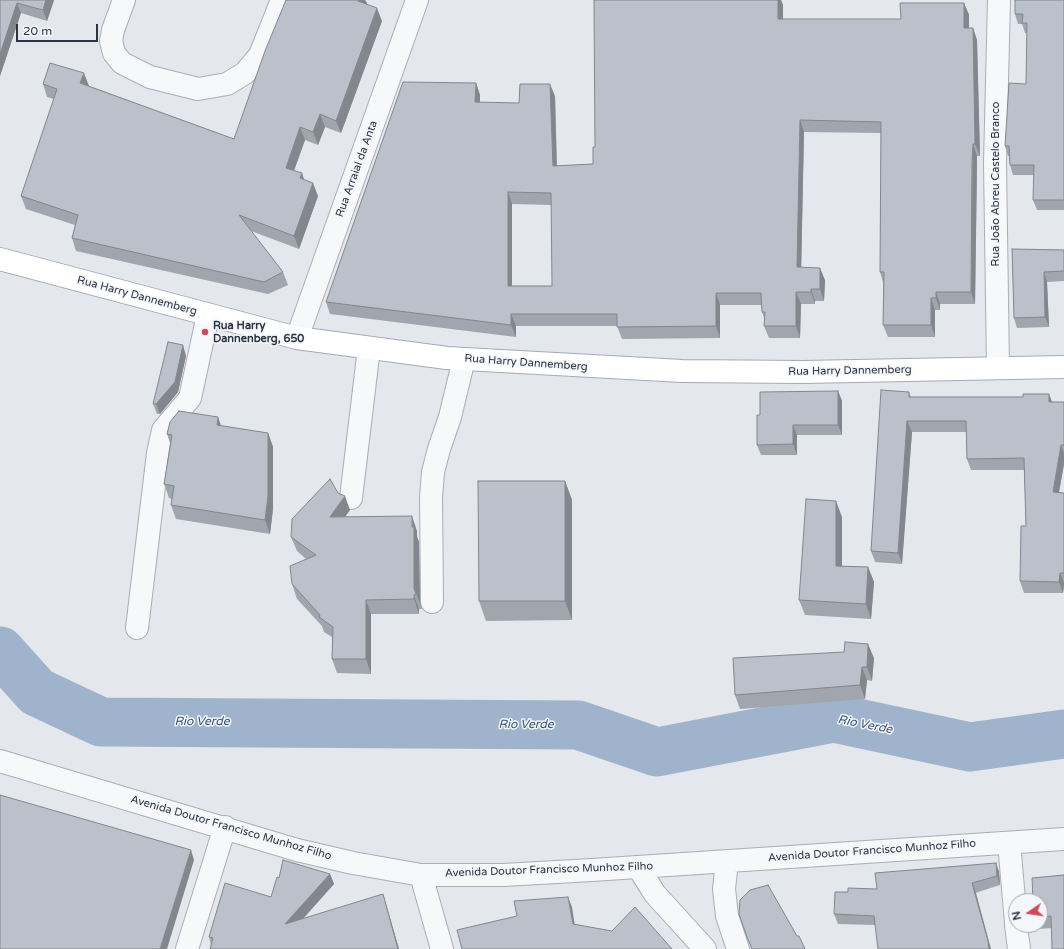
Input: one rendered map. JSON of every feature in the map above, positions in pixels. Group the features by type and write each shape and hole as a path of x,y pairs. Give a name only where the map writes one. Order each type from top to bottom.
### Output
{"main road":[{"name":"Rua Harry Dannemberg","path":"0,259 297,338 464,359 682,371 803,372 1064,367"}],"street":[{"path":"124,0 113,30 111,41 114,53 122,63 150,77 198,89 227,84 245,73 260,55 282,0"},
{"name":"Rua Arraial da Anta","path":"297,338 417,0"},
{"name":"Rua João Abreu Castelo Branco","path":"998,368 995,163 999,0"},
{"path":"137,628 157,461 163,430 190,398 208,315"},
{"path":"351,498 369,348"},
{"path":"432,602 431,497 433,472 450,417 464,359"},
{"name":"Avenida Doutor Francisco Munhoz Filho","path":"0,761 225,827 297,850 353,863 421,875 503,875 1064,839"},
{"path":"187,949 225,827"},
{"path":"1009,843 1013,893"},
{"path":"727,860 724,889 727,916 738,949"},
{"path":"638,867 655,894 705,949"},
{"path":"421,875 442,949"},
{"path":"1017,933 1019,949"}],"building":[{"path":"0,0 46,0 43,10 17,3 0,54"},
{"path":"286,0 358,0 377,8 336,121 320,114 313,132 300,127 286,168 302,173 300,178 313,183 294,236 239,215 283,272 264,282 72,238 78,215 21,196 57,89 43,84 50,63 84,73 80,83 234,139 265,51"},
{"path":"594,0 778,0 778,19 901,19 900,3 964,3 964,28 973,28 975,144 973,144 972,164 971,292 936,292 936,298 931,298 931,325 883,325 884,272 880,272 881,122 800,120 797,267 820,268 820,289 811,289 811,292 796,292 796,326 764,326 765,312 762,312 761,293 716,293 716,326 617,327 617,314 511,314 511,325 326,302 403,82 476,83 475,102 519,103 520,84 550,84 553,166 593,164 593,147 595,147","holes":["508,192 551,193 552,286 508,286"]},
{"path":"1015,0 1064,0 1064,200 1033,200 1034,165 1010,165 1009,146 1005,146 1009,83 1026,84 1027,23 1022,23 1023,14 1015,14"},
{"path":"1012,249 1064,250 1064,271 1044,272 1045,317 1014,318"},
{"path":"168,342 183,345 175,382 156,404 153,404"},
{"path":"881,390 909,392 909,397 1023,397 1023,394 1049,394 1049,402 1064,402 1064,445 1061,445 1053,492 1064,493 1064,573 1060,573 1059,582 1020,581 1021,526 1026,526 1024,458 967,459 966,421 907,421 898,553 871,551"},
{"path":"838,391 838,425 793,425 793,444 757,445 757,415 760,415 760,392"},
{"path":"179,411 218,417 217,425 268,433 268,496 265,520 171,505 174,486 164,484 172,435 167,434 170,422"},
{"path":"330,479 338,493 345,496 330,517 412,516 412,527 414,527 414,588 416,594 414,595 414,599 366,600 366,659 332,659 333,627 319,617 320,615 292,584 290,566 316,555 291,537 292,519"},
{"path":"478,481 565,481 565,601 479,601"},
{"path":"806,499 836,501 836,566 868,567 866,604 799,600"},
{"path":"845,642 868,644 867,667 862,667 860,685 735,695 733,658 844,652"},
{"path":"0,795 191,850 160,949 0,949"},
{"path":"283,860 330,874 285,924 383,894 398,949 210,949 213,938 209,937 225,883 271,897 277,877 279,878"},
{"path":"996,863 997,876 972,883 989,949 878,949 874,916 834,914 835,892 848,892 848,888 877,889 875,873"},
{"path":"1064,875 1064,949 1052,949 1051,916 1048,916 1048,893 1033,893 1032,878"},
{"path":"768,885 797,936 799,936 805,949 752,949 739,914 740,900 750,890"},
{"path":"568,897 573,924 612,931 635,907 672,949 462,949 457,930 517,916 514,901"}],"waterway":[{"name":"Rio Verde","path":"0,651 37,692 101,722 578,725 657,752 834,718 970,747 1064,734"}],"place":[{"name":"Rua Harry Dannenberg, 650","path":"205,332"}]}
